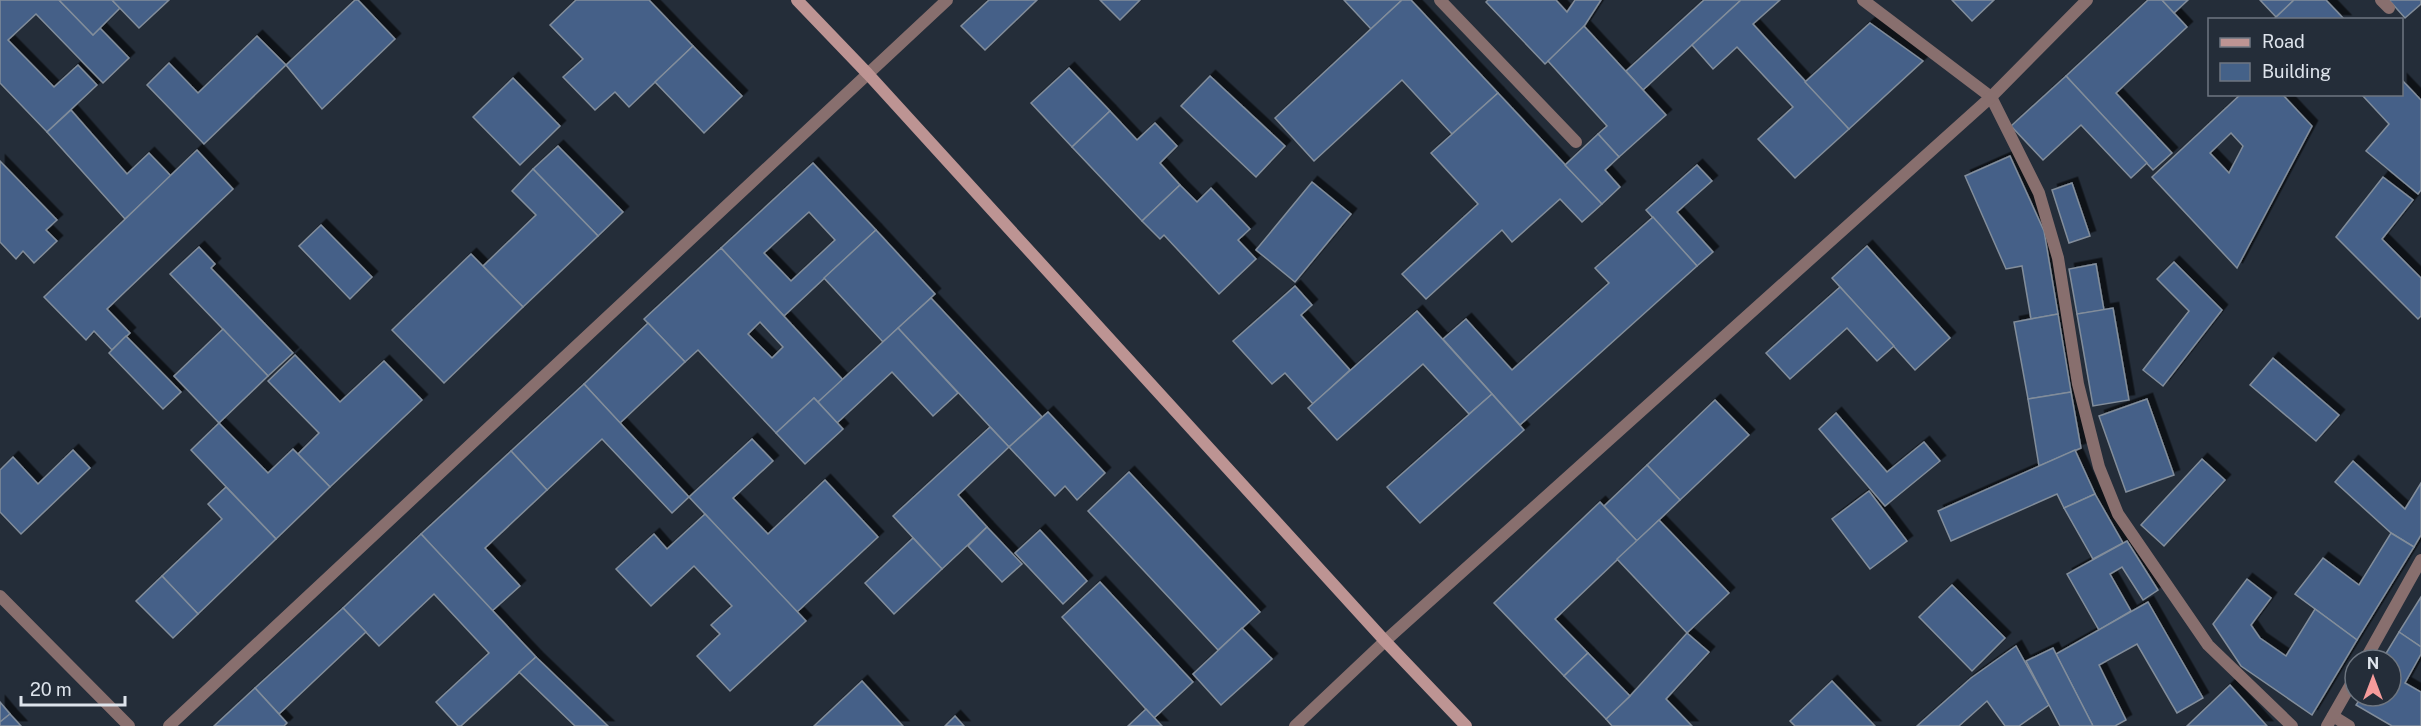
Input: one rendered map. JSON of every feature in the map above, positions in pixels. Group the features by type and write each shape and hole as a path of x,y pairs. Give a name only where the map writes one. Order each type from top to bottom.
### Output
{"main road":[{"path":"797,0 868,74 1385,641 1466,726"}],"street":[{"path":"169,726 947,0"},
{"path":"1440,0 1576,142"},
{"path":"1863,0 1991,97 2039,193 2058,258 2078,384 2098,467 2118,514 2208,645 2292,726"},
{"path":"1295,726 1385,641 1991,97 2087,0"},
{"path":"2372,648 2421,560"},
{"path":"0,596 129,726"},
{"path":"2343,698 2330,721 2349,726"}],"building":[{"path":"0,0 59,0 93,35 100,28 129,58 103,83 36,14 8,40 54,87 78,65 97,85 47,132 0,83"},
{"path":"59,0 112,0 120,8 93,35"},
{"path":"112,0 169,0 139,28"},
{"path":"355,0 358,0 395,39 322,109 286,65"},
{"path":"576,0 649,0 693,46 629,107 615,92 595,110 563,77 583,59 550,25"},
{"path":"989,0 1037,0 985,50 961,26"},
{"path":"1100,0 1140,0 1120,20"},
{"path":"1344,0 1402,0 1371,29"},
{"path":"1402,0 1411,0 1498,93 1452,134 1402,80 1314,161 1275,118"},
{"path":"1488,0 1556,0 1567,12 1575,0 1601,0 1583,28 1545,64 1486,2"},
{"path":"1704,0 1741,0 1643,90 1626,71"},
{"path":"1741,0 1780,0 1753,24 1849,129 1795,178 1758,139 1793,107 1737,47 1713,69 1692,45"},
{"path":"1952,0 1994,0 1972,21"},
{"path":"2148,0 2162,0 2187,27 2116,93 2172,153 2153,170 2066,76"},
{"path":"2162,0 2188,0 2174,13"},
{"path":"2260,0 2294,0 2276,17"},
{"path":"2294,0 2326,0 2343,18 2275,18"},
{"path":"2389,0 2421,0 2421,4 2405,18"},
{"path":"1870,23 1923,61 1849,129 1805,82"},
{"path":"1584,26 1666,115 1619,157 1598,134 1607,126 1548,61"},
{"path":"257,36 286,65 204,144 147,85 169,63 198,93"},
{"path":"693,46 742,96 704,133 655,82"},
{"path":"1069,68 1110,111 1072,147 1031,103"},
{"path":"1210,76 1285,146 1256,177 1181,106"},
{"path":"2066,76 2147,163 2131,178 2081,125 2043,160 2011,126"},
{"path":"513,78 560,126 520,165 473,117"},
{"path":"2403,81 2421,100 2421,190 2418,194 2366,151 2389,124 2363,96 2403,96"},
{"path":"1498,93 1602,204 1582,222 1560,199 1512,242 1502,230 1426,299 1402,274 1478,204 1431,153"},
{"path":"2239,96 2284,96 2312,126 2237,268 2152,177","holes":["2231,133 2243,146 2229,173 2210,153"]},
{"path":"71,110 127,174 149,153 171,176 125,219 47,132"},
{"path":"1110,111 1137,140 1155,123 1177,146 1160,163 1180,185 1142,221 1072,147"},
{"path":"1598,134 1619,157 1605,170 1620,187 1602,204 1565,165"},
{"path":"558,146 623,212 598,236 533,169"},
{"path":"197,150 233,189 107,309 130,333 112,350 94,331 86,340 44,297"},
{"path":"2010,156 2044,231 2058,314 2031,319 2022,266 2006,269 1965,176"},
{"path":"0,161 57,220 46,230 57,241 34,263 23,251 16,259 0,242"},
{"path":"813,163 876,230 784,316 721,248","holes":["809,212 835,240 791,281 764,253"]},
{"path":"1697,165 1712,181 1677,212 1713,252 1697,266 1646,210"},
{"path":"533,169 598,236 523,307 483,266 536,215 512,191"},
{"path":"2383,177 2413,200 2382,239 2421,278 2421,316 2418,319 2336,237"},
{"path":"1312,182 1351,214 1295,282 1256,250"},
{"path":"2072,183 2090,236 2069,243 2052,190"},
{"path":"1180,185 1197,202 1211,188 1250,229 1238,240 1256,259 1219,294 1164,235 1160,239 1142,221"},
{"path":"1653,217 1697,266 1520,425 1443,339 1466,319 1512,370 1609,283 1595,268"},
{"path":"321,225 372,277 350,299 299,246"},
{"path":"876,230 935,294 883,342 824,278"},
{"path":"1867,246 1950,338 1915,370 1832,278"},
{"path":"199,247 215,264 211,268 293,353 268,376 170,274"},
{"path":"721,248 843,380 818,402 814,398 776,433 698,350 685,362 644,319","holes":["760,322 783,347 772,358 748,334"]},
{"path":"471,254 523,307 444,383 392,330"},
{"path":"2174,262 2222,310 2163,386 2143,370 2189,311 2157,279"},
{"path":"2096,264 2104,310 2077,314 2069,269"},
{"path":"1295,286 1312,305 1301,315 1350,370 1313,404 1285,373 1272,384 1233,341"},
{"path":"1840,287 1894,346 1877,361 1847,328 1790,379 1766,353"},
{"path":"931,298 1042,417 1009,447 898,328"},
{"path":"2113,308 2129,400 2093,406 2077,314"},
{"path":"1417,311 1492,394 1469,414 1423,364 1337,440 1308,408"},
{"path":"2058,314 2071,392 2028,399 2014,322"},
{"path":"648,323 685,362 620,423 584,384"},
{"path":"898,328 958,393 933,416 892,372 837,423 818,402"},
{"path":"223,329 268,376 219,423 174,376"},
{"path":"126,336 181,392 163,409 109,353"},
{"path":"295,355 340,402 384,361 422,400 330,487 298,454 319,433 268,381"},
{"path":"2273,358 2339,415 2316,441 2250,385"},
{"path":"584,384 689,497 672,513 602,439 547,490 511,451"},
{"path":"2071,392 2081,448 2039,466 2028,399"},
{"path":"1492,394 1524,430 1420,523 1387,487"},
{"path":"814,398 843,429 805,464 776,433"},
{"path":"2147,399 2174,475 2126,492 2099,416"},
{"path":"1715,400 1749,435 1680,500 1647,465"},
{"path":"1048,412 1105,473 1077,500 1065,486 1055,496 1009,447"},
{"path":"1836,413 1887,472 1924,442 1940,461 1885,506 1819,429"},
{"path":"219,423 268,473 293,449 330,487 276,539 191,450"},
{"path":"990,427 1009,447 958,495 987,527 942,569 893,516"},
{"path":"752,439 773,461 733,498 768,534 825,480 878,537 797,612 689,497"},
{"path":"73,450 90,468 21,534 0,512 0,470 13,457 38,484"},
{"path":"2075,450 2095,494 2064,508 2057,494 1951,541 1938,511"},
{"path":"511,451 547,490 485,548 520,586 492,611 421,534"},
{"path":"2202,459 2225,480 2164,546 2141,525"},
{"path":"2353,461 2405,509 2421,483 2421,535 2414,547 2391,533 2335,482"},
{"path":"1647,465 1680,500 1637,541 1604,506"},
{"path":"1129,472 1260,612 1218,650 1088,511"},
{"path":"226,487 276,539 198,614 162,576 222,519 208,504"},
{"path":"1869,491 1907,541 1870,569 1832,519"},
{"path":"2095,494 2123,543 2093,559 2064,508"},
{"path":"1600,502 1637,541 1555,619 1588,653 1564,676 1494,603"},
{"path":"705,514 806,621 730,691 697,656 720,634 711,625 732,606 694,566 651,606 616,569 654,534 667,549"},
{"path":"1659,520 1729,593 1687,633 1617,559"},
{"path":"987,527 1022,564 1002,582 968,546"},
{"path":"1040,530 1087,581 1063,604 1015,553"},
{"path":"2391,533 2414,547 2357,640 2295,594 2323,558 2359,585"},
{"path":"421,534 536,657 461,726 458,726 436,702 489,653 434,594 379,646 343,608"},
{"path":"913,538 942,569 894,614 865,583"},
{"path":"2127,541 2158,590 2143,600 2122,567 2110,574 2131,611 2099,630 2067,574"},
{"path":"162,576 198,614 173,638 136,601"},
{"path":"2247,579 2271,598 2251,625 2260,638 2286,656 2315,609 2357,640 2352,648 2343,648 2343,663 2312,715 2241,666 2213,624"},
{"path":"1100,582 1193,682 1154,718 1062,617"},
{"path":"1952,585 2005,638 1972,671 1919,617"},
{"path":"2421,597 2421,647 2399,632"},
{"path":"2148,602 2203,698 2177,713 2137,644 2099,665 2126,720 2115,726 2093,726 2056,654"},
{"path":"343,608 366,632 279,714 255,688"},
{"path":"1242,628 1272,659 1221,705 1193,674"},
{"path":"2399,632 2421,647 2421,654 2405,683 2421,692 2421,726 2392,726 2361,708 2403,708 2403,648 2389,648"},
{"path":"1687,633 1709,652 1666,699 1692,726 1612,726 1606,719"},
{"path":"2016,646 2049,705 2019,726 2005,726 1987,701 1959,726 1917,726 1971,678"},
{"path":"2053,648 2093,726 2060,726 2026,661"},
{"path":"1588,653 1630,696 1606,719 1564,676"},
{"path":"536,657 608,726 575,726 519,672"},
{"path":"862,681 903,726 814,726"},
{"path":"1832,681 1875,726 1795,726 1790,721"},
{"path":"2230,685 2267,726 2187,726"},
{"path":"255,688 287,723 284,726 214,726"},
{"path":"0,702 10,714 0,722"},
{"path":"1146,709 1162,726 1128,726"},
{"path":"10,714 21,726 0,726 0,722"},
{"path":"955,716 964,726 945,726"}]}
